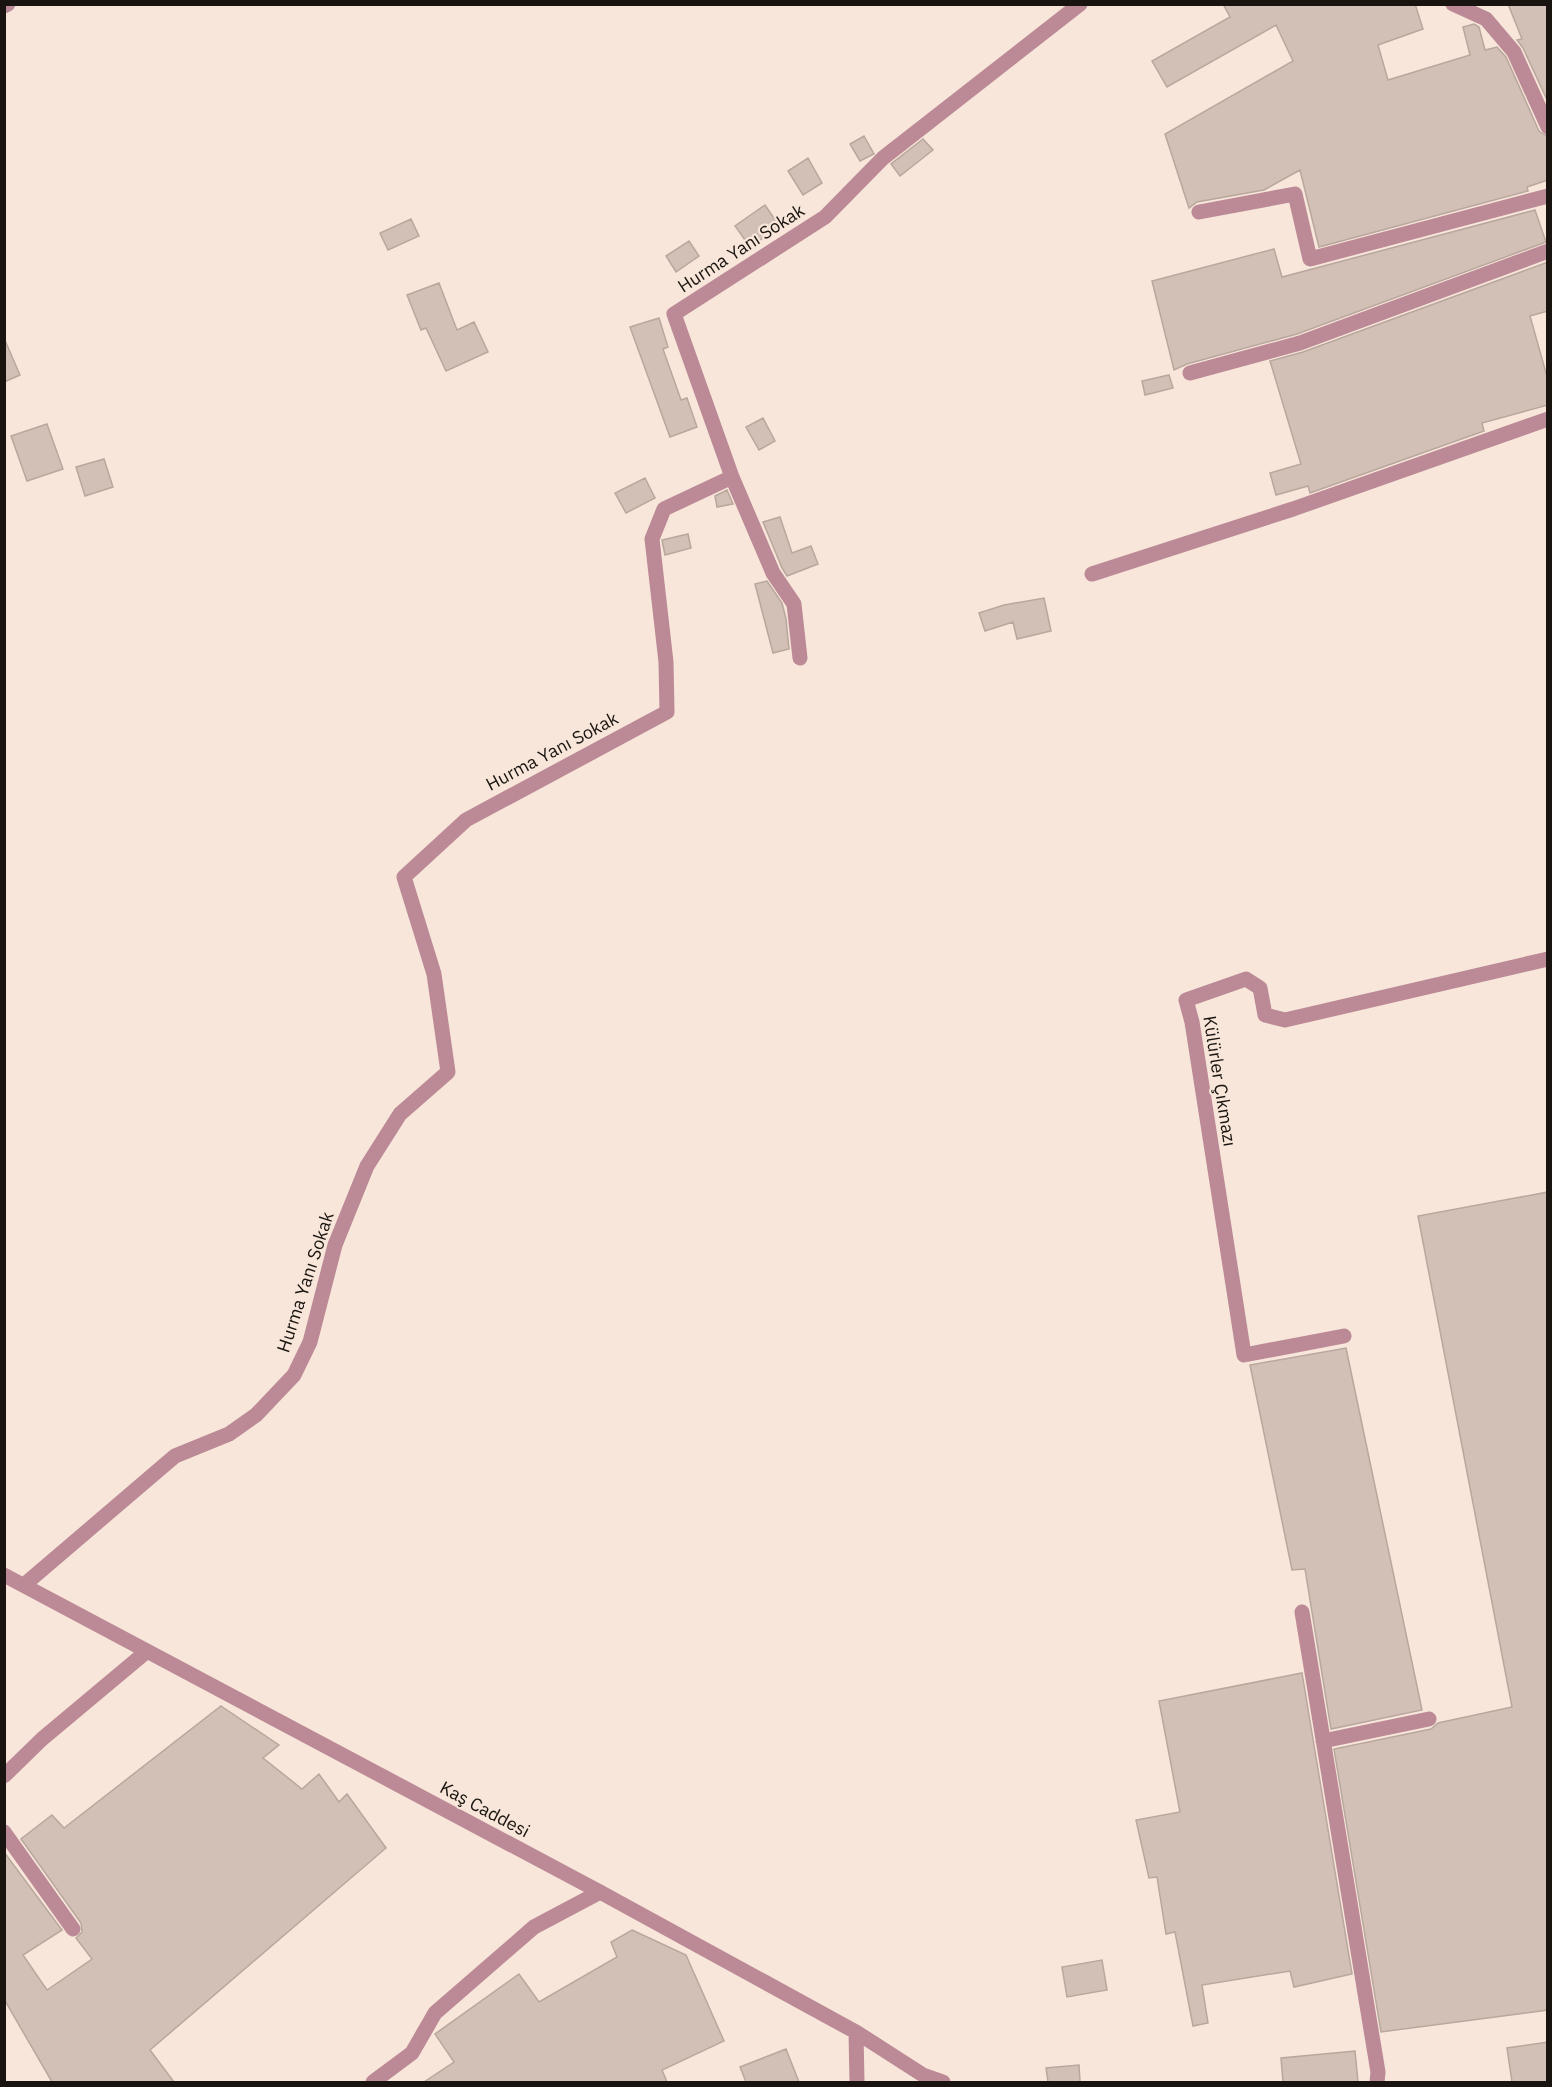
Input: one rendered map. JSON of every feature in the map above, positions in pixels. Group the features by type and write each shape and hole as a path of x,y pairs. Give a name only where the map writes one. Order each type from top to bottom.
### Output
{"street":[{"name":"Hurma Yanı Sokak","path":"24,1585 175,1456 228,1434 256,1415 294,1375 310,1342 335,1245 367,1166 400,1114 448,1072 434,974 404,877 466,820 667,712 666,662 652,539 664,509 732,477 674,314 825,217 883,158 1080,4"},
{"path":"1453,4 1486,19 1514,51 1548,127"},
{"path":"1199,212 1295,194 1310,259 1548,196"},
{"path":"1190,373 1300,343 1548,251"},
{"path":"1092,574 1293,509 1548,419"},
{"path":"732,477 773,573 794,604 800,658"},
{"name":"Külürler Çıkmazı","path":"1344,1336 1244,1355 1192,1022 1186,1000 1246,979 1260,988 1265,1015 1285,1020 1548,959"},
{"name":"Kaş Caddesi","path":"4,1575 600,1892 856,2032 917,2079 943,2082"},
{"path":"1302,1612 1378,2072 1377,2082"},
{"path":"4,1776 42,1739 146,1652"},
{"path":"1323,1741 1429,1719"},
{"path":"4,1832 73,1929"},
{"path":"373,2082 412,2054 435,2013 534,1927 600,1892"},
{"path":"856,2032 857,2082"}],"building":[{"path":"1223,4 1415,4 1423,29 1378,45 1388,80 1470,55 1463,27 1474,24 1479,27 1485,50 1497,47 1506,57 1539,131 1548,137 1548,180 1527,187 1528,191 1319,247 1300,170 1264,190 1197,202 1189,208 1165,134 1293,61 1276,25 1167,87 1152,61 1230,17"},
{"path":"1508,4 1548,4 1548,102 1517,40 1522,39"},
{"path":"864,136 874,154 860,161 850,144"},
{"path":"923,139 933,150 900,176 891,164"},
{"path":"808,158 822,183 803,195 788,171"},
{"path":"765,205 780,227 750,247 735,226"},
{"path":"1535,210 1546,242 1297,334 1187,364 1174,370 1152,281 1274,249 1282,277"},
{"path":"411,219 419,236 388,250 380,233"},
{"path":"689,241 699,256 676,272 666,256"},
{"path":"1548,262 1548,311 1530,316 1548,380 1548,405 1482,423 1484,431 1310,493 1308,486 1276,495 1270,473 1301,464 1270,361 1303,352"},
{"path":"439,283 457,330 474,322 488,352 446,371 426,328 421,330 407,295"},
{"path":"659,318 668,347 663,349 681,400 687,398 697,427 670,437 630,327"},
{"path":"4,338 20,375 4,382"},
{"path":"1169,375 1173,388 1145,395 1142,381"},
{"path":"763,418 775,441 759,450 746,427"},
{"path":"47,424 63,469 27,481 11,436"},
{"path":"104,459 113,487 85,496 76,467"},
{"path":"645,478 655,498 626,513 615,493"},
{"path":"727,490 733,504 717,507 715,496"},
{"path":"780,517 792,553 811,546 818,564 787,576 763,522"},
{"path":"688,534 691,548 665,555 662,540"},
{"path":"767,581 782,603 789,649 773,653 755,584"},
{"path":"1044,598 1051,631 1017,639 1013,622 985,631 979,613 1004,605"},
{"path":"1548,1192 1548,2010 1381,2032 1334,1749 1431,1729 1438,1723 1512,1707 1418,1216"},
{"path":"1346,1348 1422,1710 1331,1729 1305,1569 1292,1570 1250,1365"},
{"path":"1302,1673 1352,1974 1294,1987 1290,1971 1202,1985 1208,2023 1193,2026 1175,1932 1166,1934 1157,1877 1149,1878 1136,1820 1180,1812 1159,1701"},
{"path":"221,1706 279,1745 263,1758 302,1789 319,1774 339,1802 347,1794 386,1848 150,2050 174,2082 52,2082 4,1999 4,1852 62,1930 23,1955 47,1990 92,1959 76,1938 82,1932 81,1923 21,1839 52,1815 64,1828"},
{"path":"632,1930 686,1955 724,2041 662,2070 667,2082 424,2082 454,2062 435,2034 519,1974 539,2002 617,1957 611,1942"},
{"path":"1102,1960 1107,1990 1067,1997 1062,1967"},
{"path":"1548,2042 1548,2082 1512,2082 1507,2048"},
{"path":"786,2049 799,2082 746,2082 740,2067"},
{"path":"1355,2051 1358,2082 1283,2082 1281,2058"},
{"path":"1079,2065 1080,2082 1048,2082 1046,2068"}]}
